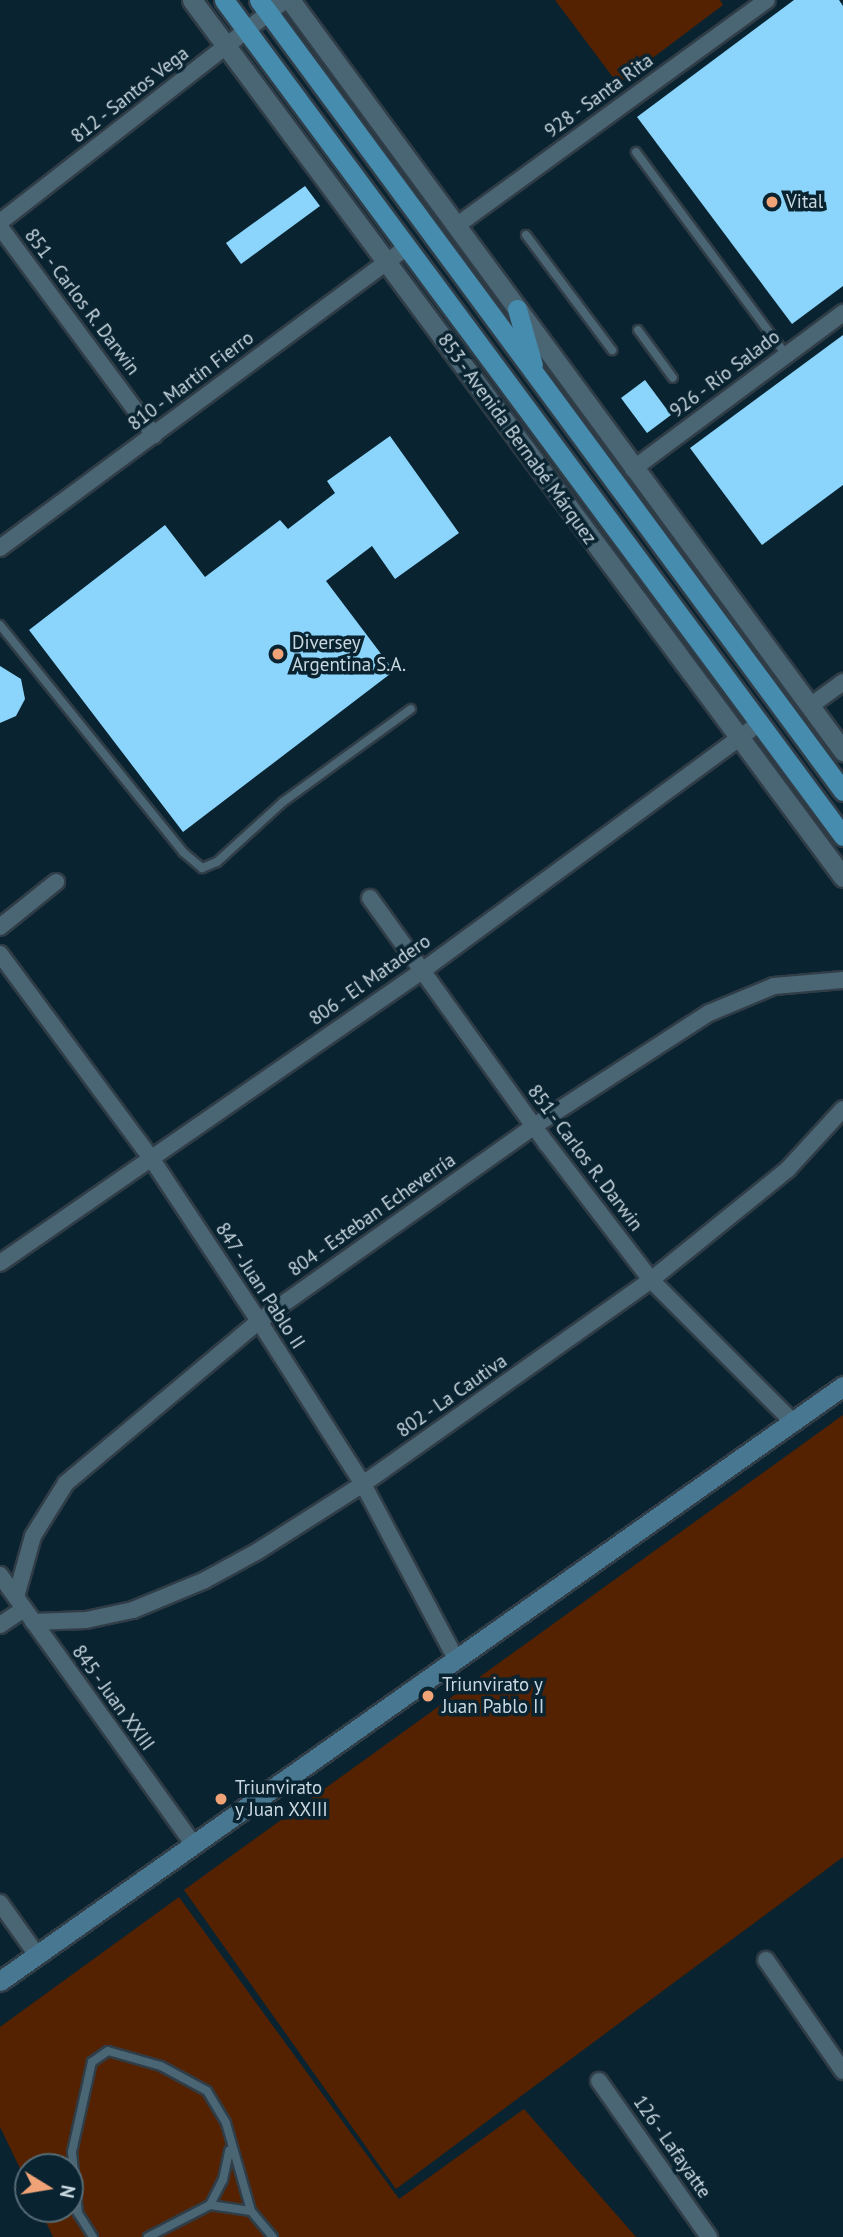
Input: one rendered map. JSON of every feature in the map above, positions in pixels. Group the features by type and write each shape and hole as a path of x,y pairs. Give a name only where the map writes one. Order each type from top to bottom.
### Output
{"main road":[{"name":"853 - Avenida Bernabé Márquez","path":"223,0 843,836"},
{"path":"264,6 843,791"},
{"path":"517,309 536,376"},
{"path":"0,1981 843,1386"}],"street":[{"name":"853 - Avenida Bernabé Márquez","path":"192,0 737,738 843,877"},
{"name":"812 - Santos Vega","path":"0,225 226,47 246,30 264,6 285,0"},
{"path":"290,0 843,751"},
{"name":"928 - Santa Rita","path":"456,226 767,0"},
{"name":"851 - Carlos R. Darwin","path":"0,225 155,435"},
{"name":"810 - Martín Fierro","path":"0,548 407,247"},
{"name":"926 - Río Salado","path":"633,469 843,313"},
{"path":"810,706 843,682"},
{"name":"806 - El Matadero","path":"0,1263 422,971 758,724"},
{"path":"0,927 56,882"},
{"name":"851 - Carlos R. Darwin","path":"370,898 534,1126 651,1280 793,1422"},
{"name":"847 - Juan Pablo II","path":"0,954 151,1158 259,1321 363,1484 457,1661"},
{"name":"804 - Esteban Echeverría","path":"24,1610 33,1536 66,1483 259,1321 534,1126 709,1013 774,986 843,980"},
{"name":"802 - La Cautiva","path":"0,1625 24,1610 106,1617 165,1599 258,1551 363,1484 651,1280 788,1169 843,1109"},
{"name":"845 - Juan XXIII","path":"0,1575 193,1844"},
{"path":"0,1903 37,1955"},
{"path":"766,1960 843,2071"},
{"name":"126 - Lafayatte","path":"599,2081 709,2237"}],"lane":[{"path":"636,152 786,355"},
{"path":"526,235 612,350"},
{"path":"638,330 674,378"},
{"path":"0,625 183,852 202,868 217,862 283,802 411,709"},
{"path":"93,2237 78,2213 72,2151 92,2062 99,2054 108,2051 133,2056 191,2079 218,2104 229,2148 251,2211 274,2237"},
{"path":"148,2237 209,2205 223,2180 229,2148"},
{"path":"209,2205 251,2211"}],"shaded area":[{"path":"555,0 720,0 723,5 618,84"},
{"path":"843,1415 843,1857 396,2189 184,1890"},
{"path":"179,1897 399,2199 524,2109 636,2237 53,2237 46,2223 84,2223 84,2153 14,2153 14,2156 0,2127 0,2027"}],"building":[{"name":"Vital","path":"794,0 839,0 843,6 843,286 792,324 637,117"},
{"path":"305,186 320,206 241,264 226,243"},
{"path":"843,335 843,485 762,545 690,448"},
{"path":"645,380 671,415 647,433 621,398"},
{"path":"390,436 459,533 395,579 372,546 326,581 394,671 183,832 29,630 165,525 205,577 280,520 288,529 335,493 327,481"},
{"path":"0,666 21,679 25,699 16,716 0,723"}],"place":[{"name":"Vital","path":"772,202"},
{"name":"Diversey Argentina S.A.","path":"278,654"},
{"name":"Triunvirato y Juan Pablo II","path":"428,1696"},
{"name":"Triunvirato y Juan XXIII","path":"221,1799"}]}
